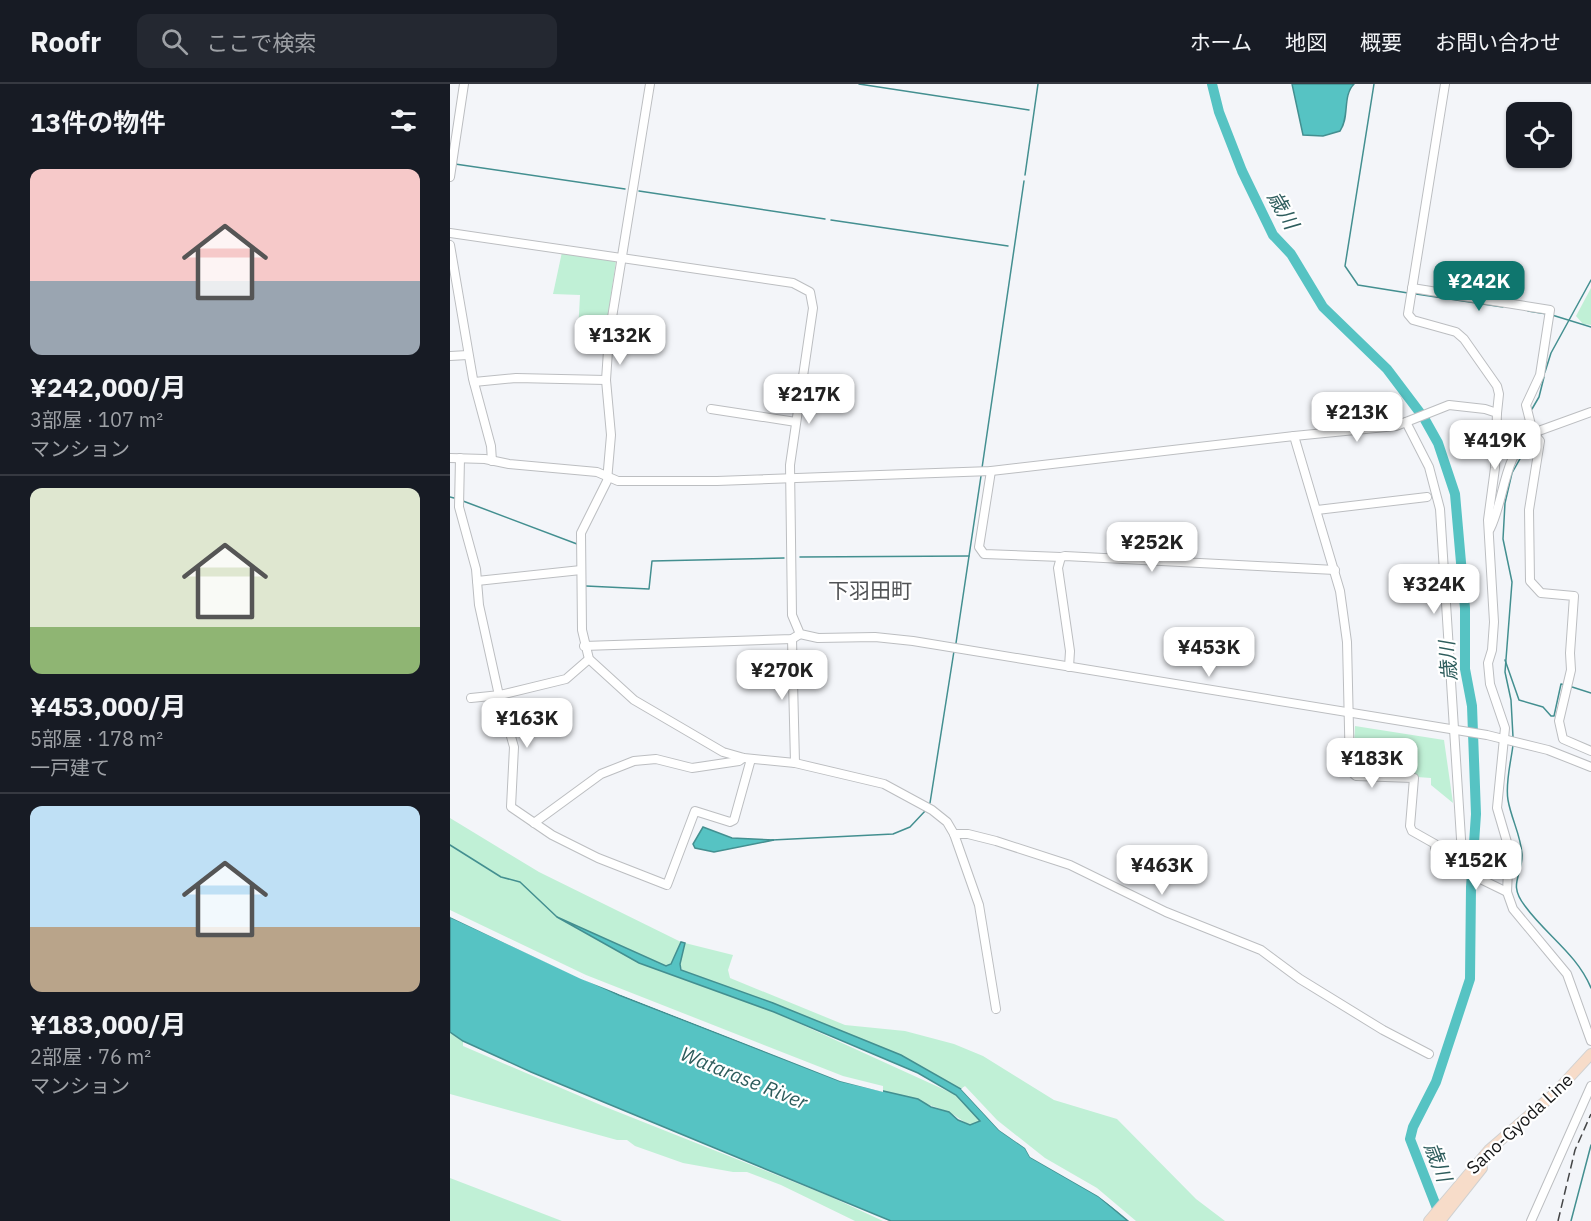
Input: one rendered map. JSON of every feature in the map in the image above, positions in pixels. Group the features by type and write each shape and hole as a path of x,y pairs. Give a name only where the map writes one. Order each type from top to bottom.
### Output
{"main road":[{"name":"Sano-Gyoda Line","path":"1451,1200 1494,1145 1554,1094 1591,1054"},
{"name":"Sano-Gyoda Line","path":"1451,1200 1498,1151 1557,1101 1591,1065"},
{"path":"1429,1221 1451,1200"},
{"path":"1440,1221 1451,1200"}],"street":[{"path":"450,177 464,84"},
{"path":"650,84 609,336 606,380 611,435 608,475 581,533 584,646 589,659 639,703 723,752 747,758 795,763 884,784 924,805 947,822 954,834 979,905 996,1009"},
{"path":"1445,84 1408,314 1413,320 1448,328 1464,339 1497,386 1500,403 1497,414 1495,468 1487,531 1494,622 1492,650 1488,663 1490,684 1500,710 1503,738 1497,808 1509,849 1507,892 1513,909 1567,974 1591,1041"},
{"path":"450,233 793,283 810,292 813,308 790,479 792,615 796,636 795,763"},
{"path":"450,245 468,355 491,446 492,461"},
{"path":"1412,288 1550,310 1540,375 1526,405 1530,435"},
{"path":"450,356 468,355"},
{"path":"474,382 516,378 606,380"},
{"path":"450,458 608,475 618,481 668,482 985,472 1396,426 1438,408 1456,405 1497,414"},
{"path":"711,409 796,422"},
{"path":"1487,531 1491,528 1499,496 1522,441 1530,435 1591,412"},
{"path":"1409,421 1430,467 1438,496 1464,871"},
{"path":"1530,435 1540,441 1529,510 1530,581 1541,593 1574,596 1568,686 1559,721 1563,739 1591,752"},
{"path":"1294,436 1335,570 1347,642 1351,773 1414,778 1410,826 1412,831 1435,843 1435,849 1464,871 1507,892"},
{"path":"460,458 459,507 477,581 479,606 514,747 512,807 534,823 598,858 667,885 694,811 730,822 734,820 747,758"},
{"path":"985,472 979,547 984,554 1061,557 1071,555 1335,570"},
{"path":"1317,510 1427,497"},
{"path":"1061,557 1058,568 1070,651 1069,667"},
{"path":"477,581 581,570"},
{"path":"584,646 796,636 884,638 1503,738 1548,750 1591,766"},
{"path":"471,698 500,695 566,679 589,659"},
{"path":"534,823 601,774 634,761 656,759 692,768 747,758"},
{"path":"954,834 968,834 996,841 1071,865 1166,912 1261,950 1309,985 1383,1030 1429,1054"},
{"path":"1531,1221 1591,1086"}],"green space":[{"path":"562,252 616,261 607,322 603,334 578,333 580,295 553,294"},
{"path":"1591,288 1591,325 1583,324 1576,316"},
{"path":"1355,726 1444,740 1453,803 1431,785 1431,778 1417,777 1416,774 1357,772 1353,769"},
{"path":"450,818 539,872 681,942 671,964 666,966 565,922 639,963 774,1012 956,1095 980,1121 970,1125 946,1111 883,1092 883,1086 843,1076 586,975 450,910"},
{"path":"685,943 733,955 728,970 730,978 845,1025 905,1031 954,1044 983,1056 1054,1100 1117,1119 1196,1199 1225,1221 1136,1221 1097,1188 1045,1158 997,1120 965,1086 961,1089 901,1055 682,970 680,964"},
{"path":"450,1032 463,1041 463,1046 603,1106 829,1196 883,1221 855,1221 781,1185 747,1172 733,1172 683,1163 635,1146 627,1140 617,1140 450,1094"},
{"path":"450,1178 463,1183 562,1221 450,1221"}],"water":[{"path":"1292,84 1354,84 1348,94 1345,119 1340,131 1323,136 1303,135"},
{"path":"703,827 732,838 774,840 714,852 695,848 693,844"},
{"name":"Watarase River","path":"450,917 619,995 840,1081 918,1099 931,1107 949,1112 958,1120 970,1125 980,1121 956,1095 918,1073 774,1012 639,963 557,917 666,966 671,964 681,942 685,943 680,964 681,970 773,1003 901,1055 961,1089 999,1130 1025,1148 1030,1157 1098,1196 1128,1221 891,1221 531,1072 463,1041 450,1032"}],"pier":[{"path":"451,914 583,977 841,1078 883,1089 883,1092 840,1081 581,979 450,917"},
{"path":"964,1087 1001,1128 1027,1146 1032,1155 1100,1194 1131,1221 1098,1196 1030,1157 1025,1148 999,1130 961,1089"}],"waterway":[{"path":"859,84 1029,110"},
{"path":"1025,175 1038,84"},
{"name":"歳川","path":"1212,84 1219,112 1242,171 1273,235 1291,254 1323,307 1387,369 1424,418 1438,443 1455,494 1465,608 1465,669 1472,706 1476,814 1471,887 1470,979 1436,1082 1413,1127 1410,1139 1440,1216"},
{"path":"1374,84 1345,266 1358,285 1408,293"},
{"path":"455,164 625,189"},
{"path":"982,468 1024,181"},
{"path":"639,191 825,219"},
{"path":"831,220 1008,246"},
{"path":"1545,372 1551,353 1591,280"},
{"path":"1416,294 1503,307"},
{"path":"1528,311 1547,314"},
{"path":"1552,315 1591,327"},
{"path":"1532,409 1539,397 1544,377"},
{"path":"1527,424 1528,434"},
{"path":"1513,737 1511,700 1505,672 1512,582 1503,539 1505,503 1512,473 1530,441"},
{"path":"956,643 981,476"},
{"path":"450,497 454,498"},
{"path":"463,501 577,544"},
{"path":"800,557 969,556"},
{"path":"586,586 649,589 652,561 784,558"},
{"path":"930,803 954,651"},
{"path":"1505,660 1519,700 1543,707 1551,716 1554,716 1561,684 1565,685"},
{"path":"1569,686 1591,693"},
{"path":"1513,745 1507,793 1522,854 1517,891 1533,916 1578,965 1591,988"},
{"path":"772,840 893,834 910,827 926,810"},
{"path":"450,845 501,877 520,882 557,917"},
{"path":"1571,1221 1591,1145"}],"railway":[{"path":"1558,1221 1575,1150 1591,1114"}],"district":[{"name":"下羽田町","path":"870,591"}]}
